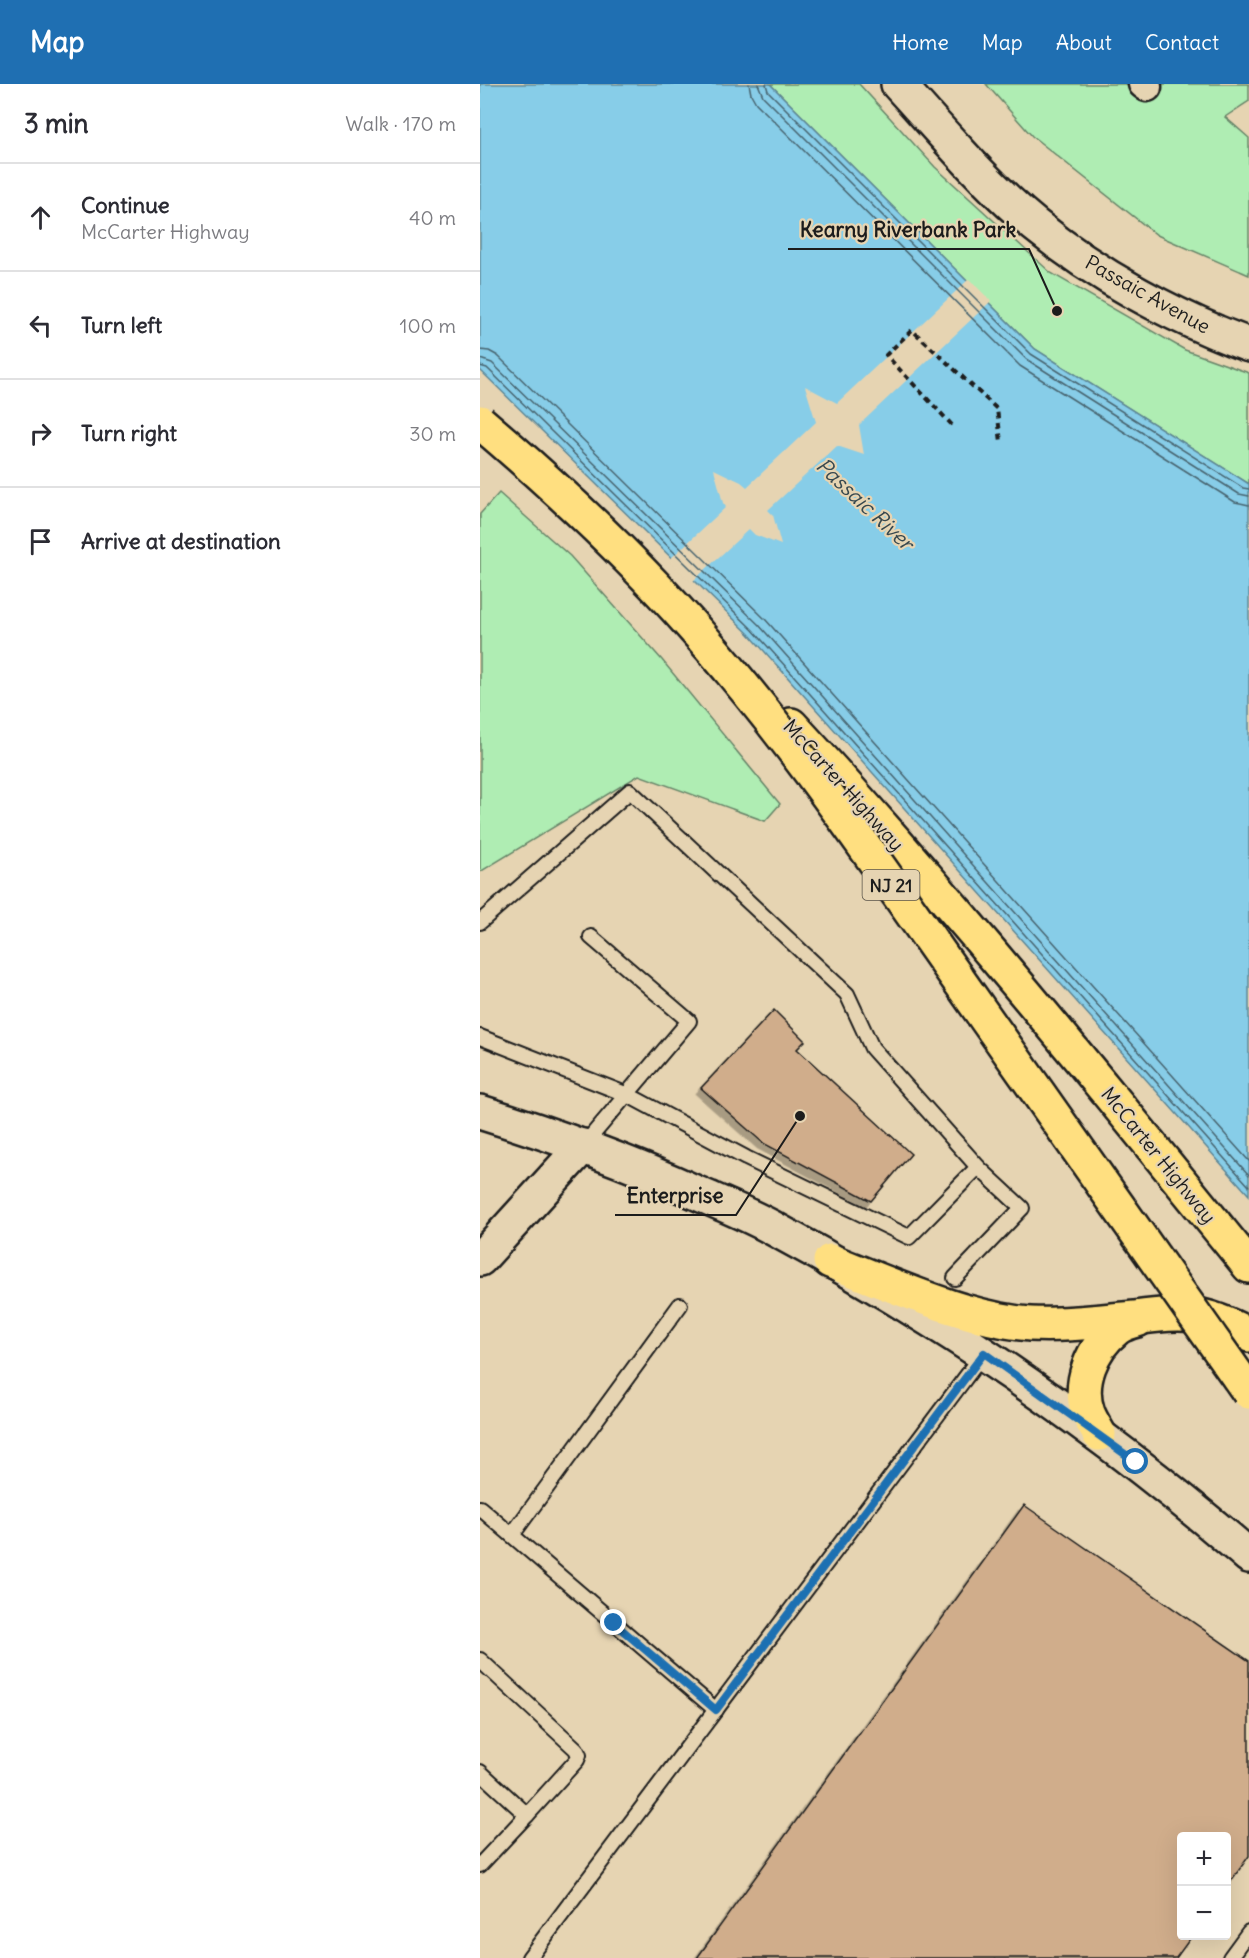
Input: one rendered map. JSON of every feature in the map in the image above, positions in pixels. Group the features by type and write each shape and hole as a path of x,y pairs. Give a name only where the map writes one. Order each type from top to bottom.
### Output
{"highway":[{"name":"McCarter Highway","path":"480,413 579,503 645,568 802,737 1032,1000 1249,1266"},
{"name":"NJ 21","path":"480,422 585,515 691,626 742,686 794,752 882,873 1249,1392"},
{"path":"830,1261 952,1307 992,1318 1061,1325 1172,1314 1203,1317 1232,1326 1249,1335"},
{"path":"1099,1434 1088,1412 1084,1391 1088,1366 1101,1344 1117,1328 1139,1319 1172,1314"}],"street":[{"name":"Passaic Avenue","path":"898,84 980,174 1035,225 1102,273 1164,307 1249,345"},
{"path":"480,1112 583,1146 650,1172 760,1222 909,1305 984,1353 1099,1434 1154,1476 1249,1556"},
{"path":"480,1259 583,1146"}],"lane":[{"path":"480,922 630,791 847,994 872,1048 978,1167 1022,1208 955,1278"},
{"path":"583,1146 688,1022 591,937"},
{"path":"480,1037 628,1095 747,1158 909,1237 978,1167"},
{"path":"512,1535 680,1305"},
{"path":"529,1958 984,1353"},
{"path":"480,1508 716,1710"},
{"path":"480,1660 576,1749 579,1755 577,1760 480,1865"},
{"path":"480,1772 527,1815"},
{"path":"1230,1958 1249,1932"}],"path":[{"path":"952,425 886,355 912,330 997,409 1001,442"}],"green space":[{"path":"770,84 859,84 935,167 1051,273 1185,350 1249,373 1249,484 1035,349"},
{"path":"986,84 1249,84 1249,101 1225,117 1249,138 1249,275 1157,235 1032,136"},
{"path":"499,493 570,556 662,660 780,804 765,821 639,775 480,872 480,514"}],"water":[{"name":"Passaic River","path":"480,84 770,84 1035,349 1249,484 1249,1195 749,634 480,370"}],"pier":[{"path":"969,279 991,301 859,425 864,455 837,446 768,510 773,515 781,545 755,535 749,529 692,582 669,560 726,507 714,469 747,487 816,422 805,386 837,403"}],"building":[{"path":"774,1010 805,1041 797,1049 911,1154 871,1201 763,1143 701,1088"},
{"path":"1024,1505 1249,1661 1249,1856 1231,1881 1231,1832 1177,1832 1177,1940 1189,1940 1176,1958 697,1958"}],"place":[{"name":"Kearny Riverbank Park","path":"1057,311"},
{"name":"Enterprise","path":"800,1116"}],"route":[{"path":"614,1623 716,1710 984,1353 1136,1462"}]}
